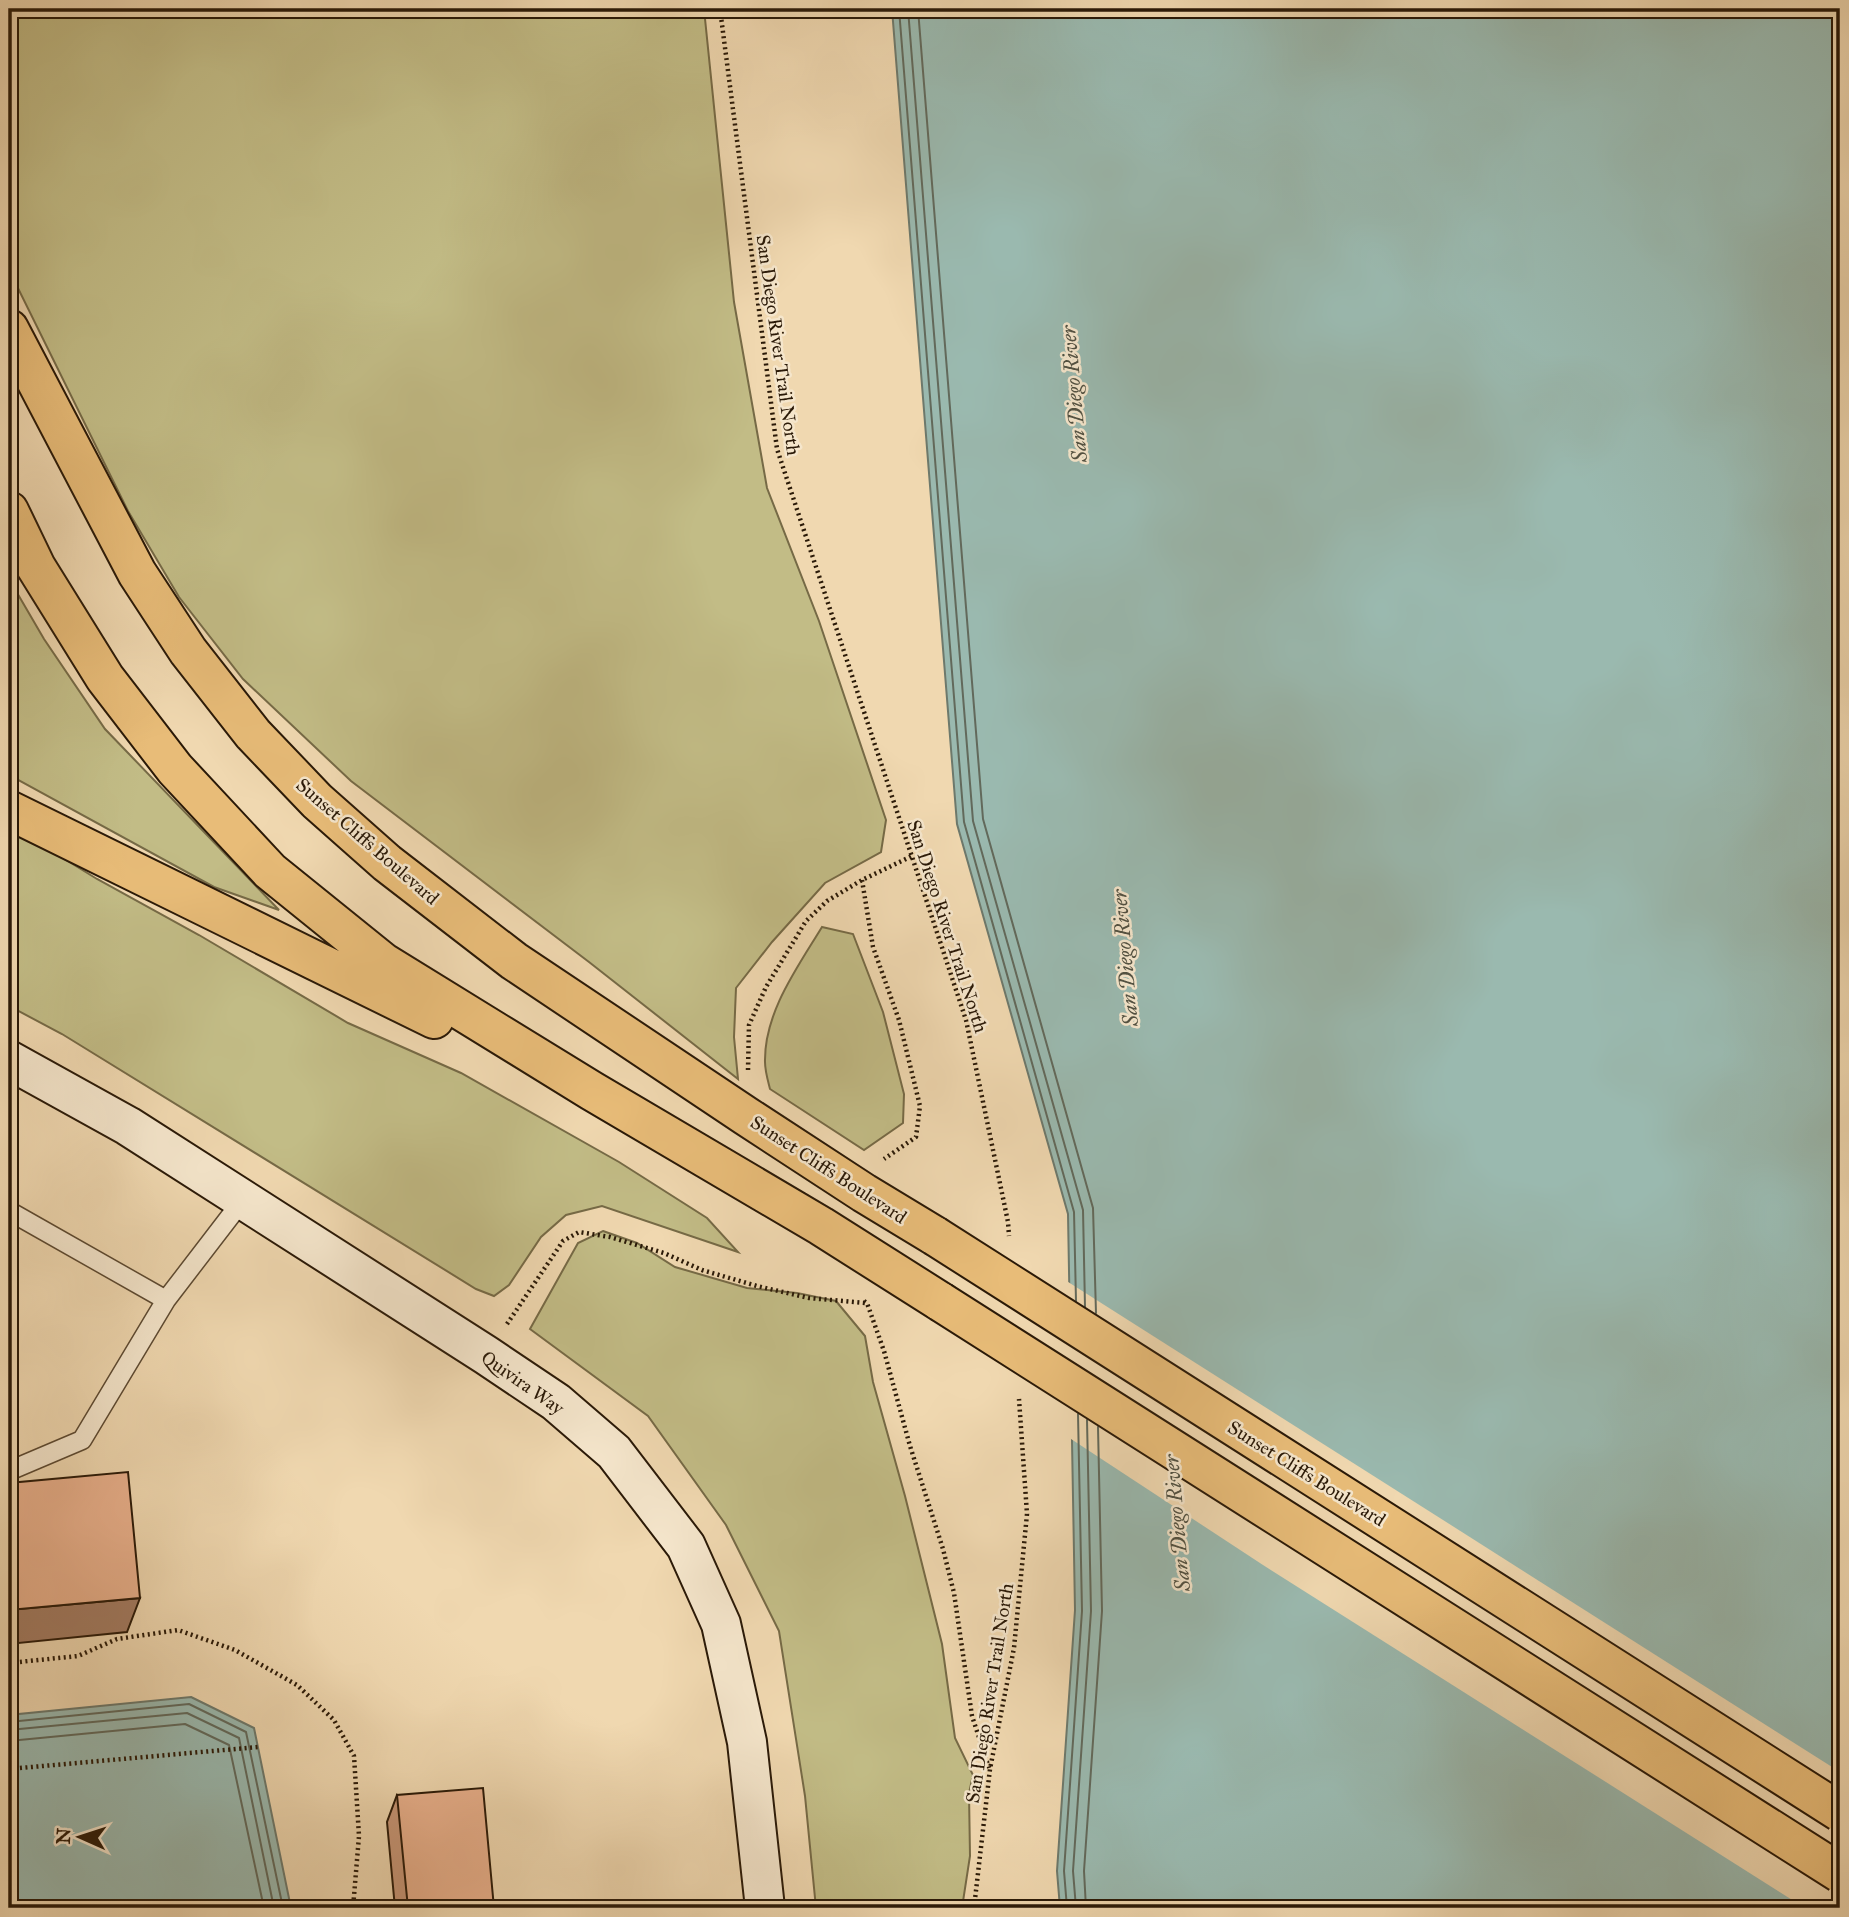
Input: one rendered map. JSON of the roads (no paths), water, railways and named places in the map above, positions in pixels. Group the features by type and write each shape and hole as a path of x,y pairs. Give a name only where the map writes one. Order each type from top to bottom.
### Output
{"main road":[{"name":"Sunset Cliffs Boulevard","path":"9,329 137,573 188,651 253,734 317,801 387,863 513,961 746,1116 1840,1812"},
{"path":"9,510 37,567 105,678 175,769 270,871 384,963 592,1091 821,1226 1840,1873"},
{"path":"9,810 449,1027 592,1091"}],"street":[{"name":"Quivira Way","path":"9,1060 128,1126 486,1355 556,1402 614,1452 686,1546 721,1624 747,1742 765,1908"}],"lane":[{"path":"9,1471 82,1440 166,1300 242,1201"},
{"path":"9,1212 166,1300"}],"water":[{"name":"San Diego River","path":"892,9 1840,9 1840,1908 1060,1908 1057,1871 1075,1610 1068,1214 957,824"},
{"path":"191,1697 254,1728 291,1908 9,1908 9,1715"}]}
